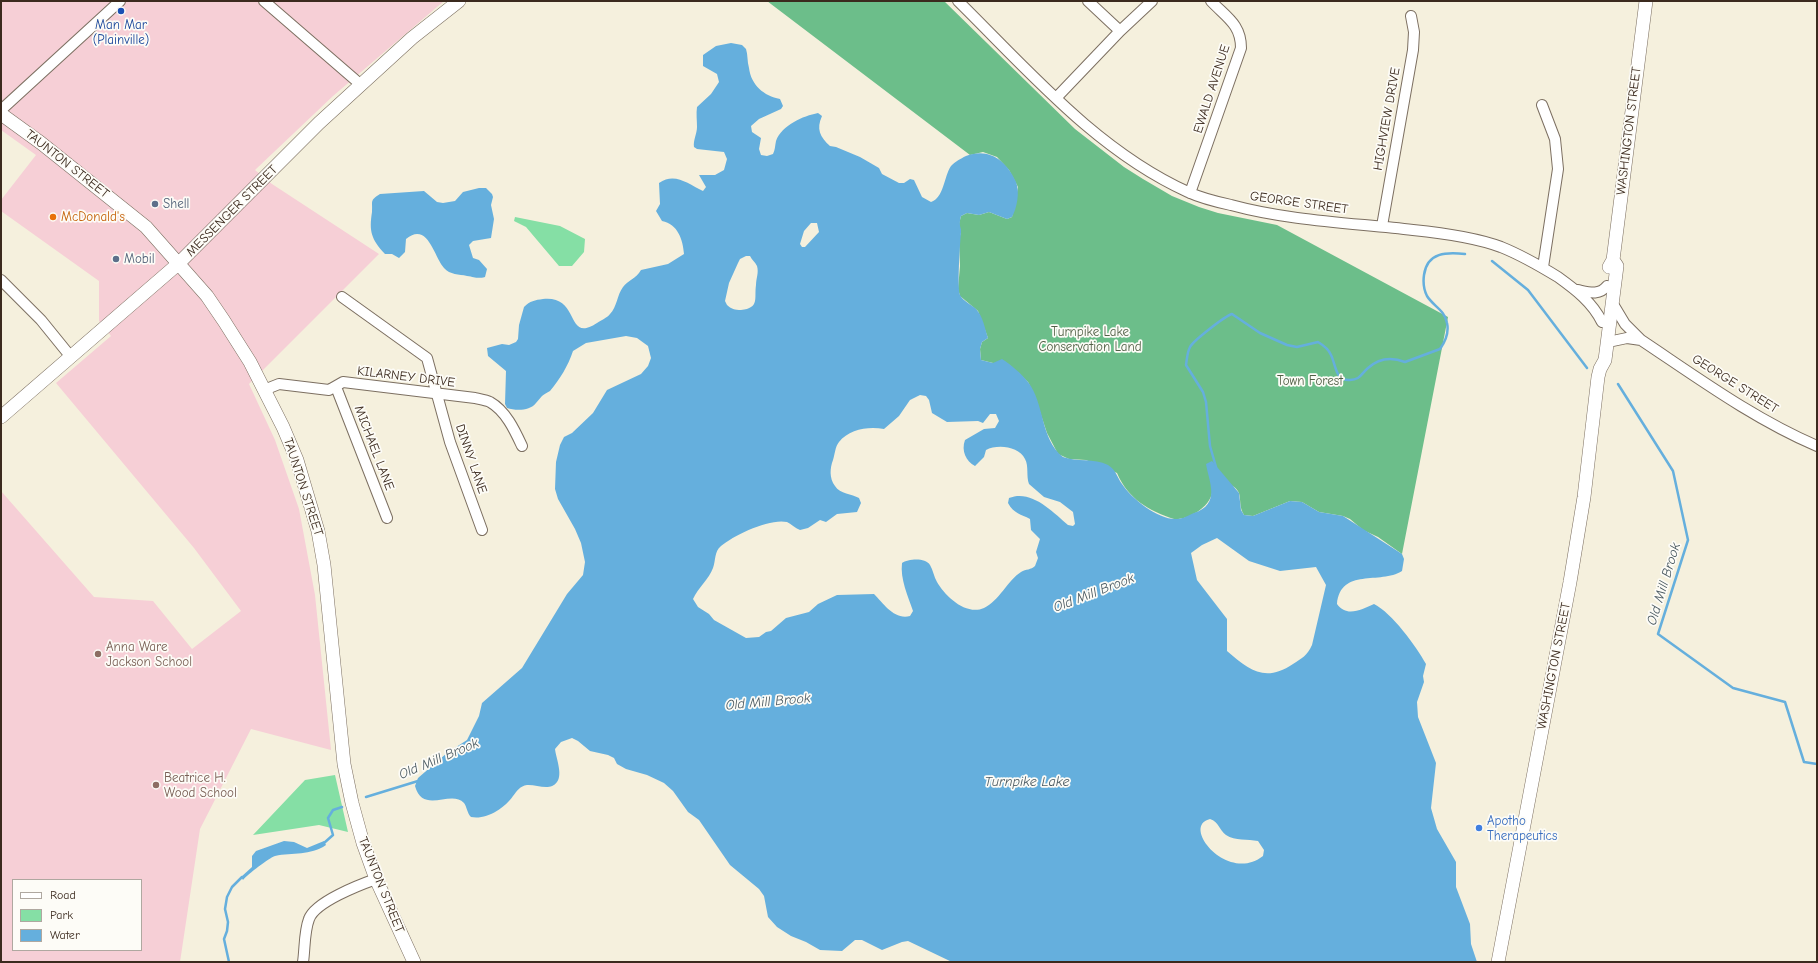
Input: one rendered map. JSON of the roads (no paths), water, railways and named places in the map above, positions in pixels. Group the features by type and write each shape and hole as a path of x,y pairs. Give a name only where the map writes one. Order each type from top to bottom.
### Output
{"main road":[{"name":"MESSENGER STREET","path":"1,417 178,264 360,84 412,38 459,1"},
{"name":"WASHINGTON STREET","path":"1600,369 1596,360 1610,265 1613,260 1646,1"},
{"name":"TAUNTON STREET","path":"1,114 46,146 146,227 207,296 250,362 264,390 297,460 318,531 324,565 344,764 356,816 376,878 413,962"},
{"name":"WASHINGTON STREET","path":"1498,962 1570,582 1584,497 1600,369 1605,360 1613,304 1617,266 1613,260"}],"street":[{"path":"1,110 120,1"},
{"path":"264,1 360,84"},
{"name":"GEORGE STREET","path":"958,1 1056,98 1103,139 1161,179 1190,193 1246,210 1283,216 1382,226 1474,239 1501,247 1543,268 1575,289 1592,305 1602,322"},
{"path":"1088,1 1120,31"},
{"path":"1056,98 1120,31 1152,1"},
{"name":"EWALD AVENUE","path":"1190,193 1241,48 1241,36 1235,25 1211,1"},
{"name":"HIGHVIEW DRIVE","path":"1382,226 1413,50 1414,32 1411,16"},
{"path":"1542,105 1555,139 1558,169 1543,268"},
{"path":"1,280 41,320 71,357"},
{"name":"GEORGE STREET","path":"1575,289 1592,293 1602,291 1607,286"},
{"name":"DINNY LANE","path":"342,297 427,358 450,442 482,530"},
{"name":"GEORGE STREET","path":"1613,304 1625,324 1641,340 1750,412 1789,434 1817,446"},
{"path":"1608,342 1627,338 1641,340"},
{"name":"KILARNEY DRIVE","path":"264,390 279,384 329,390 343,382 437,395 475,398 489,402 498,408 513,427 522,446"},
{"name":"MICHAEL LANE","path":"336,387 387,518"},
{"path":"302,962 309,918 320,906 360,884 376,878"}],"water":[{"name":"Turnpike Lake","path":"731,43 742,45 746,49 752,80 759,89 774,98 780,99 783,106 781,109 759,119 751,126 752,132 761,138 759,149 761,155 767,156 773,154 779,135 788,126 806,116 818,113 822,116 819,125 821,136 830,146 860,157 879,168 882,174 899,183 904,183 910,179 914,180 922,197 931,202 939,196 951,166 966,156 982,153 990,155 1002,162 1008,168 1016,182 1018,190 1017,205 1012,217 1007,219 989,212 979,215 967,213 961,216 959,291 963,299 978,312 984,323 988,338 982,342 980,349 981,360 993,363 1002,359 1016,369 1028,382 1037,400 1050,441 1063,457 1108,465 1115,471 1126,490 1146,508 1162,516 1177,519 1184,518 1202,509 1208,504 1211,485 1206,464 1212,461 1239,493 1241,510 1244,515 1253,516 1290,501 1302,502 1319,512 1343,516 1402,554 1404,559 1402,571 1393,575 1354,581 1346,585 1340,593 1337,604 1345,611 1360,610 1374,604 1381,608 1396,622 1426,664 1423,676 1424,682 1417,702 1418,717 1436,763 1431,808 1437,829 1456,862 1456,887 1470,924 1471,944 1477,962 952,962 908,941 882,950 862,940 855,940 842,951 820,950 791,936 777,927 768,917 764,896 759,889 730,865 699,820 688,812 673,791 664,783 647,775 626,769 617,764 614,758 590,751 572,738 561,742 555,749 559,766 559,779 554,785 551,787 531,785 522,786 505,805 489,815 483,817 471,817 464,803 458,799 431,800 424,799 419,794 415,786 418,778 447,753 467,740 479,716 482,703 522,668 567,594 583,575 585,562 581,543 558,499 555,489 556,462 560,445 564,437 572,433 593,413 607,390 641,374 648,366 651,358 648,346 637,338 626,336 586,343 573,351 569,362 550,391 543,395 530,408 514,410 507,408 505,404 506,371 488,356 487,348 502,344 509,345 516,342 518,339 519,325 524,307 531,302 543,299 555,300 563,304 580,328 587,328 609,315 614,308 623,287 641,270 668,264 684,254 679,233 672,225 662,221 656,211 660,204 659,183 665,180 676,179 687,182 703,191 706,187 699,175 715,175 724,170 727,159 724,152 697,149 694,147 697,130 697,107 711,94 719,82 717,74 703,66 703,55 716,46","holes":["811,223 817,223 819,232 805,247 802,247 800,244 804,231","750,256 757,266 758,271 754,305 747,309 741,310 730,307 725,301 729,283 740,259","920,395 926,396 929,400 932,413 947,422 978,421 983,423 990,414 996,414 999,421 995,428 984,429 965,440 964,452 969,461 975,466 984,457 986,450 991,448 1007,447 1018,451 1025,459 1029,484 1044,497 1060,502 1073,512 1075,524 1073,526 1068,525 1048,508 1033,499 1025,496 1009,498 1008,503 1010,507 1030,519 1031,530 1040,539 1036,552 1038,558 1035,566 1021,572 1016,576 994,601 984,608 977,610 963,607 945,593 937,582 928,562 921,560 908,560 902,563 903,581 913,611 910,616 904,617 894,613 874,594 837,595 818,604 809,612 786,618 771,631 766,632 759,637 746,638 714,620 709,614 698,607 693,599 711,572 717,551 721,546 734,537 752,528 780,521 787,522 800,530 808,528 820,520 826,522 837,514 857,512 861,503 859,498 840,491 837,489 832,480 831,466 837,446 843,438 854,431 866,428 884,429 899,416 910,400","1217,538 1249,561 1280,571 1316,567 1326,585 1312,645 1306,654 1283,670 1274,673 1266,673 1258,672 1250,668 1227,651 1227,619 1197,580 1191,553 1202,545","1210,819 1213,820 1224,833 1230,837 1258,841 1264,850 1263,856 1249,863 1236,863 1223,858 1212,851 1204,841 1201,832 1202,824"]},
{"path":"486,188 493,197 491,205 494,219 491,238 473,241 469,245 473,258 479,260 487,269 485,277 476,278 449,272 440,263 430,243 420,234 406,239 405,252 399,258 392,254 385,254 374,239 371,230 372,202 374,198 380,194 424,191 437,202 443,203 455,201 463,192"},
{"path":"284,841 294,842 307,848 324,841 326,845 314,851 275,856 259,866 243,880 241,877 252,867 252,856 256,851"}],"waterway":[{"name":"Old Mill Brook","path":"1216,467 1210,446 1206,402 1203,392 1186,365 1190,347 1203,334 1232,314 1260,333 1287,345 1297,347 1318,342 1330,353 1337,372 1341,378 1345,380 1356,379 1372,365 1381,360 1395,359 1405,362 1440,349 1446,337 1447,323 1444,315 1427,296 1424,289 1424,275 1426,267 1429,262 1439,255 1451,253 1465,254"},
{"name":"Old Mill Brook","path":"1492,261 1528,290 1587,368"},
{"name":"Old Mill Brook","path":"1618,384 1673,471 1688,540 1658,634 1733,688 1785,702 1804,762 1817,764"},
{"name":"Old Mill Brook","path":"366,797 418,781"},
{"name":"Old Mill Brook","path":"324,843 333,835 328,818 333,810 342,807"},
{"name":"Old Mill Brook","path":"229,962 224,939 228,922 225,909 227,897 232,887 242,877"}],"place":[{"name":"Man Mar (Plainville)","path":"121,11"},
{"name":"Shell","path":"155,204"},
{"name":"McDonald's","path":"53,217"},
{"name":"Mobil","path":"116,259"},
{"name":"Anna Ware Jackson School","path":"98,654"},
{"name":"Beatrice H. Wood School","path":"156,785"},
{"name":"Apotho Therapeutics","path":"1479,828"}],"park label":[{"name":"Turnpike Lake Conservation Land","path":"1090,340"},
{"name":"Town Forest","path":"1310,381"}]}
